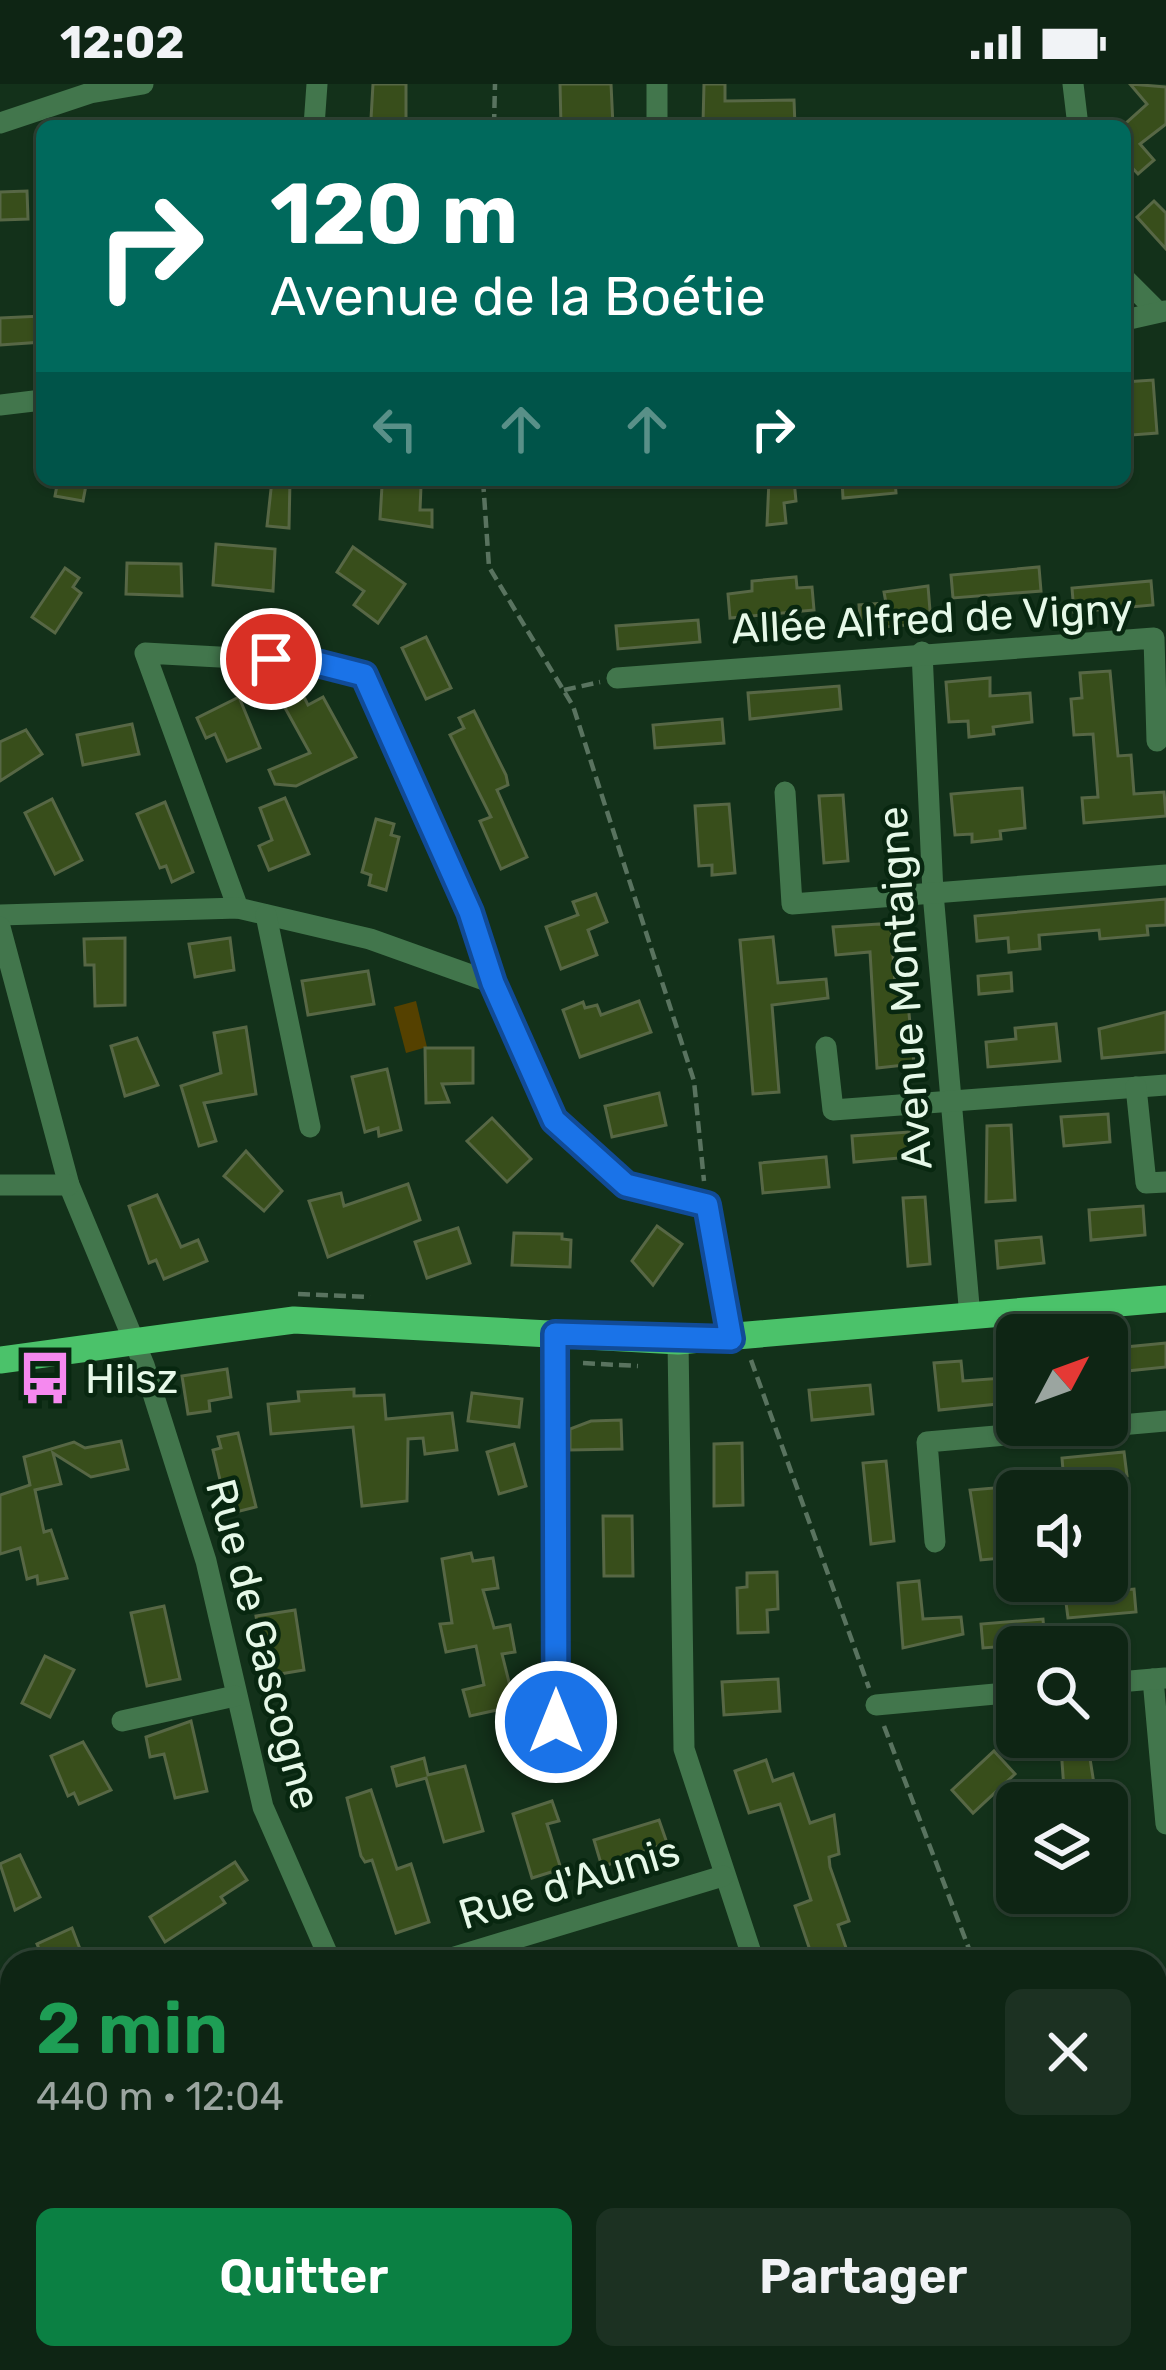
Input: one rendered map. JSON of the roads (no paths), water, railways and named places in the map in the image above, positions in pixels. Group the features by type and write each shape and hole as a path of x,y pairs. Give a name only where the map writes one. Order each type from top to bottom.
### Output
{"main road":[{"path":"0,1360 294,1320 677,1341 1166,1300"}],"street":[{"path":"0,123 90,93 143,84"},
{"path":"314,120 317,84"},
{"path":"657,84 657,120"},
{"path":"1073,84 1077,120"},
{"path":"1131,284 1162,311"},
{"path":"1131,319 1162,311"},
{"path":"0,405 36,401"},
{"name":"Allée Alfred de Vigny","path":"617,678 1154,638 1157,741"},
{"name":"Avenue Montaigne","path":"922,652 933,893 970,1317"},
{"path":"238,908 146,653 313,662 364,675 470,912 493,983 554,1120 626,1185 707,1205 739,1338"},
{"path":"785,792 792,904 1166,874"},
{"path":"0,915 238,908 370,939 493,983"},
{"path":"266,915 310,1126"},
{"name":"Rue de Gascogne","path":"0,927 69,1185 145,1365 206,1561 263,1808 326,1950"},
{"path":"826,1047 833,1110 1166,1085"},
{"path":"1136,1087 1146,1183 1166,1182"},
{"path":"0,1186 69,1185"},
{"path":"555,1334 556,1722"},
{"path":"677,1341 684,1749 750,1950"},
{"path":"935,1541 927,1442 1166,1421"},
{"path":"1128,1681 1160,1678 1166,1824"},
{"path":"875,1705 996,1694"},
{"path":"122,1721 235,1696"},
{"name":"Rue d'Aunis","path":"478,1950 723,1876"}],"place":[{"name":"Hilsz","path":"45,1378"}]}
